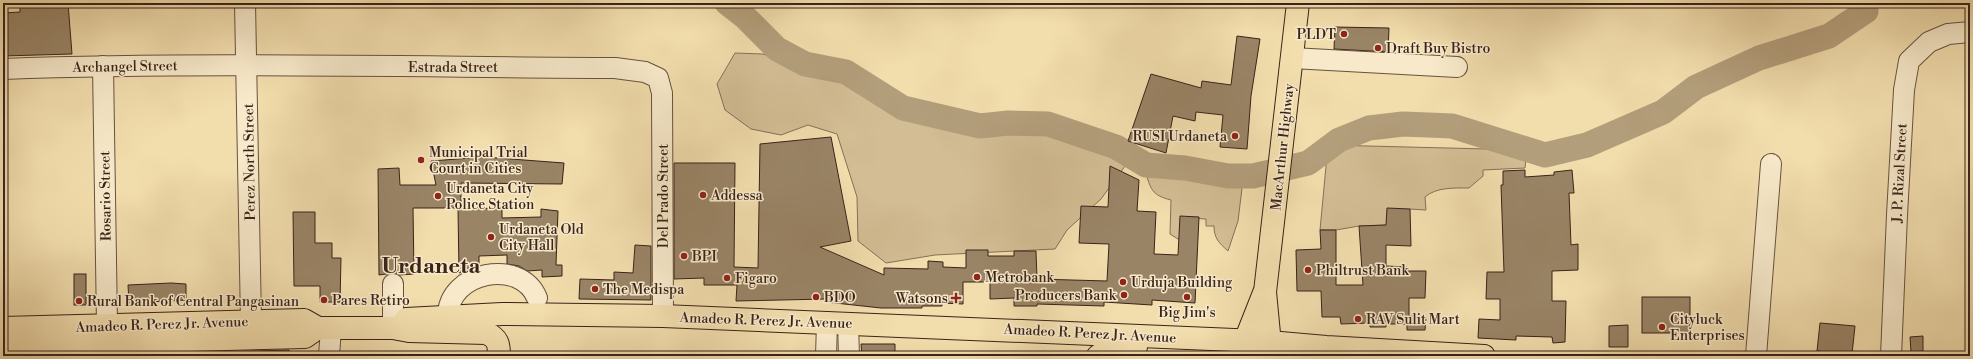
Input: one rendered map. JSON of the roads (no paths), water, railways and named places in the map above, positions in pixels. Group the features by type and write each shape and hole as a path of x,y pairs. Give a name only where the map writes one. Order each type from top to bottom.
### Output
{"main road":[{"name":"MacArthur Highway","path":"1271,349 1265,292 1298,3"},
{"name":"MacArthur Highway","path":"1245,348 1265,292"},
{"path":"511,315 511,356"},
{"name":"Amadeo R. Perez Jr. Avenue","path":"3,328 304,320 325,328 397,329 406,319 448,316 663,316 1096,333 1219,339 1245,348 1271,349 1326,347 1484,356"},
{"name":"Amadeo R. Perez Jr. Avenue","path":"3,345 305,338 325,328"},
{"path":"397,329 409,331 486,333 492,335 498,342 499,356"},
{"path":"1096,333 1097,356"},
{"name":"Amadeo R. Perez Jr. Avenue","path":"1097,356 1116,346 1206,352 1213,348 1219,339"}],"street":[{"name":"Perez North Street","path":"245,3 251,322"},
{"name":"J. P. Rizal Street","path":"1891,356 1897,208 1904,90 1909,61 1929,42 1948,34 1970,32"},
{"path":"1292,58 1457,68"},
{"name":"Archangel Street","path":"3,69 103,66 247,65"},
{"name":"Estrada Street","path":"247,65 615,68 644,72 658,78"},
{"name":"Rosario Street","path":"103,66 107,325"},
{"name":"Del Prado Street","path":"658,78 662,93 663,316"},
{"path":"1756,356 1771,164"},
{"path":"448,316 448,307 456,293 469,281 485,275 503,274 520,279 534,290 537,298"},
{"path":"393,284 397,329"},
{"path":"826,356 827,322"},
{"path":"848,323 849,356"},
{"path":"325,328 329,356"}],"waterway":[{"path":"727,3 745,17 777,49 805,64 846,72 903,108 980,126 1008,123 1048,124 1116,147 1146,165 1185,168 1228,176 1253,176 1308,163 1339,140 1369,128 1403,124 1452,126 1545,155 1587,145 1663,112 1696,87 1759,58 1829,36 1866,11 1866,3"}],"place":[{"name":"PLDT","path":"1344,34"},
{"name":"Draft Buy Bistro","path":"1378,48"},
{"name":"RUSI Urdaneta","path":"1235,136"},
{"name":"Municipal Trial Court in Cities","path":"421,160"},
{"name":"Addessa","path":"703,195"},
{"name":"Urdaneta City Police Station","path":"438,196"},
{"name":"Urdaneta Old City Hall","path":"491,237"},
{"name":"BPI","path":"684,256"},
{"name":"Philtrust Bank","path":"1308,270"},
{"name":"Metrobank","path":"977,277"},
{"name":"Figaro","path":"727,278"},
{"name":"Urduja Building","path":"1123,282"},
{"name":"The Medispa","path":"595,289"},
{"name":"Producers Bank","path":"1124,295"},
{"name":"BDO","path":"816,297"},
{"name":"Big Jim's","path":"1187,297"},
{"name":"Watsons","path":"956,298"},
{"name":"Pares Retiro","path":"324,300"},
{"name":"Rural Bank of Central Pangasinan","path":"79,301"},
{"name":"RAV Sulit Mart","path":"1358,319"},
{"name":"Cityluck Enterprises","path":"1662,327"}],"district":[{"name":"Urdaneta","path":"431,265"}]}
